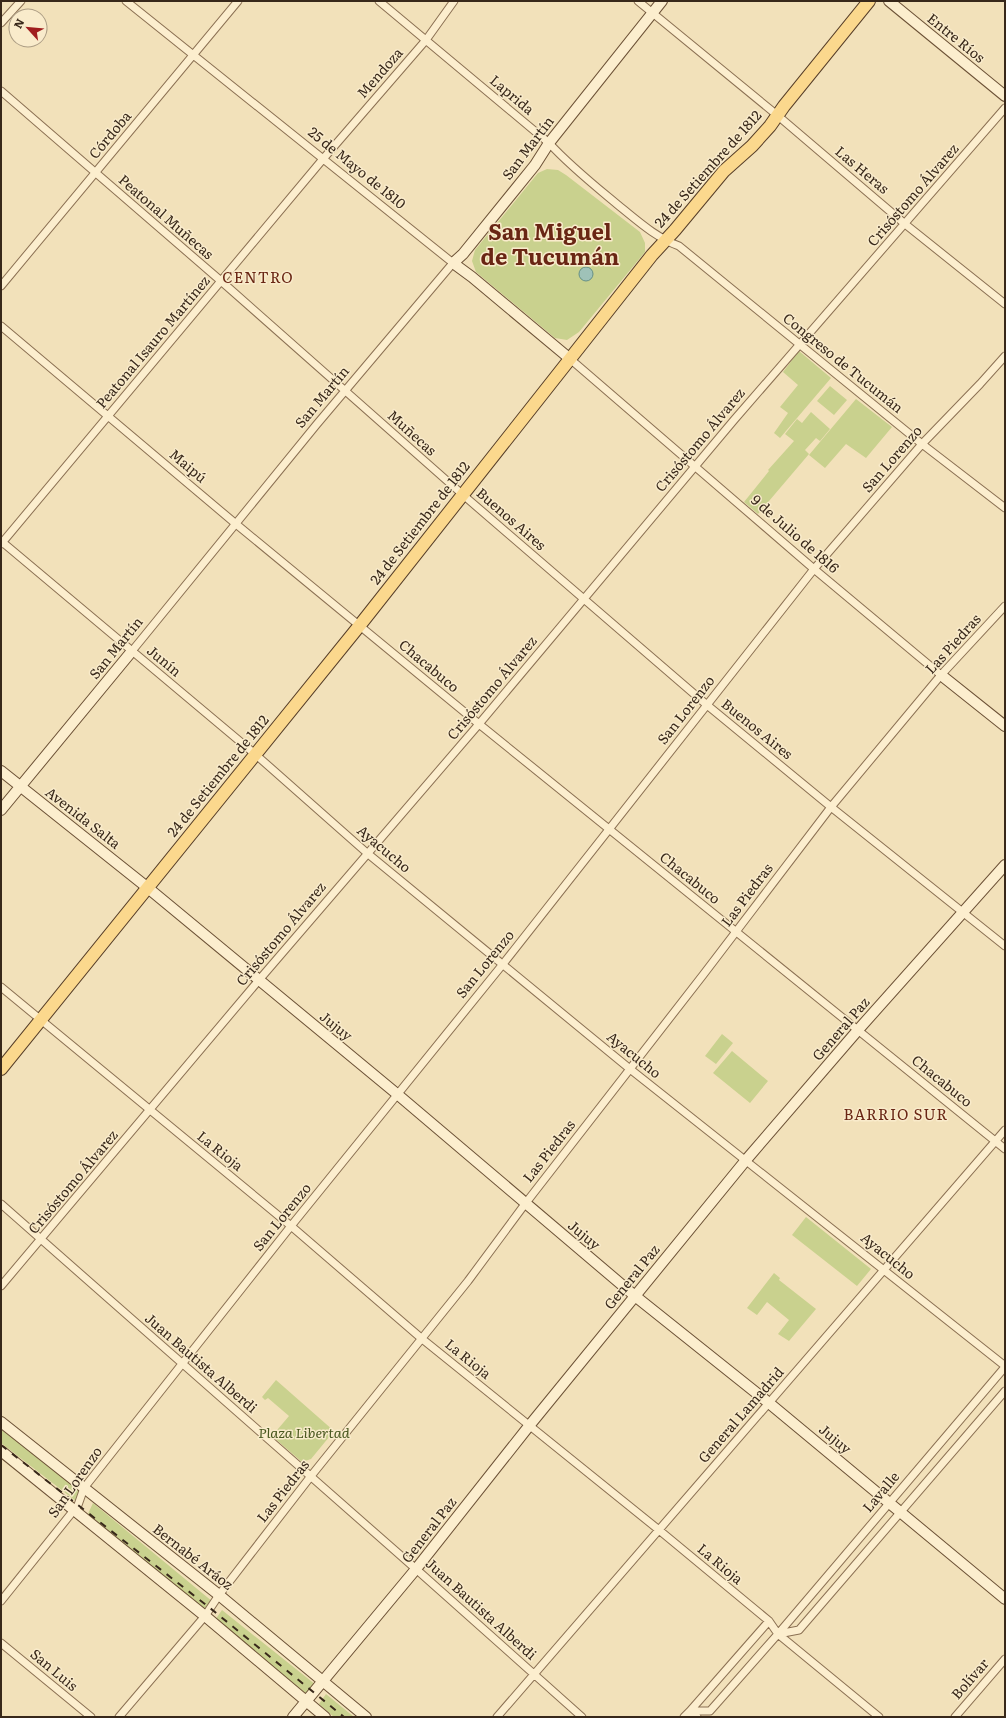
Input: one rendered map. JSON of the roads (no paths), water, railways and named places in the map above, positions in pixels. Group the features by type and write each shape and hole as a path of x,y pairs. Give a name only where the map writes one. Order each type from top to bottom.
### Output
{"main road":[{"name":"24 de Setiembre de 1812","path":"1,1069 360,625 569,358 664,240 675,230 724,171 752,146 770,126 777,115 869,1"}],"street":[{"path":"1,24 21,1"},
{"name":"25 de Mayo de 1810","path":"126,1 453,264 472,277 569,358"},
{"name":"Córdoba","path":"1,286 195,56 238,1"},
{"name":"Laprida","path":"379,1 549,143 572,168 664,240"},
{"name":"Mendoza","path":"323,159 426,40 454,1"},
{"name":"Las Heras","path":"638,1 777,115 905,224 1005,304"},
{"name":"San Martín","path":"1,810 317,424 463,254 662,1"},
{"name":"Entre Ríos","path":"889,1 1005,96"},
{"name":"Peatonal Muñecas","path":"1,90 346,391"},
{"name":"Crisóstomo Álvarez","path":"1,1286 258,980 479,724 695,466 799,344 1005,108"},
{"name":"Peatonal Isauro Martínez","path":"1,542 323,159"},
{"name":"Congreso de Tucumán","path":"664,240 679,246 922,444 1005,508"},
{"name":"Maipú","path":"1,326 109,415 236,524 360,625"},
{"name":"San Lorenzo","path":"1,1601 78,1505 84,1488 291,1226 503,964 814,569 922,444 1005,356"},
{"name":"9 de Julio de 1816","path":"569,358 814,569 941,675 1005,726"},
{"name":"Muñecas","path":"346,391 462,494"},
{"name":"Buenos Aires","path":"462,494 583,600 707,705 831,807 1005,946"},
{"name":"Junín","path":"1,542 255,754"},
{"name":"Las Piedras","path":"119,1717 204,1616 218,1595 311,1476 468,1281 525,1204 831,807 941,675 1004,609"},
{"name":"Chacabuco","path":"360,625 608,829 1005,1149"},
{"name":"Ayacucho","path":"255,754 367,852 630,1069 1005,1366"},
{"name":"Avenida Salta","path":"1,771 148,888"},
{"name":"General Paz","path":"293,1717 416,1569 529,1426 746,1160 858,1030 1005,865"},
{"name":"Jujuy","path":"148,888 397,1094 635,1296 769,1402 1005,1599"},
{"name":"La Rioja","path":"1,987 291,1226 421,1338 769,1621 778,1634 879,1717"},
{"name":"General Lamadrid","path":"497,1717 1005,1130"},
{"name":"Juan Bautista Alberdi","path":"1,1204 311,1476 582,1717"},
{"name":"Lavalle","path":"690,1711 710,1711 778,1634 1005,1366"},
{"name":"Lavalle","path":"778,1634 799,1630 1005,1391"},
{"name":"Bernabé Aráoz","path":"1,1422 218,1595 366,1717"},
{"path":"1,1451 204,1616 325,1717"},
{"path":"684,1717 769,1621"},
{"name":"San Luis","path":"1,1643 91,1717"},
{"name":"Bolívar","path":"954,1717 1005,1659"},
{"path":"690,1711 697,1717"},
{"path":"867,1717 872,1711"}],"water":[{"path":"583,267 589,267 593,271 593,277 589,281 583,281 579,277 579,271"}],"railway":[{"path":"1,1445 210,1608 344,1717"}],"district":[{"name":"San Miguel de Tucumán","path":"550,244"},
{"name":"CENTRO","path":"258,278"},
{"name":"BARRIO SUR","path":"896,1115"}],"park label":[{"name":"Plaza Libertad","path":"304,1433"}]}
